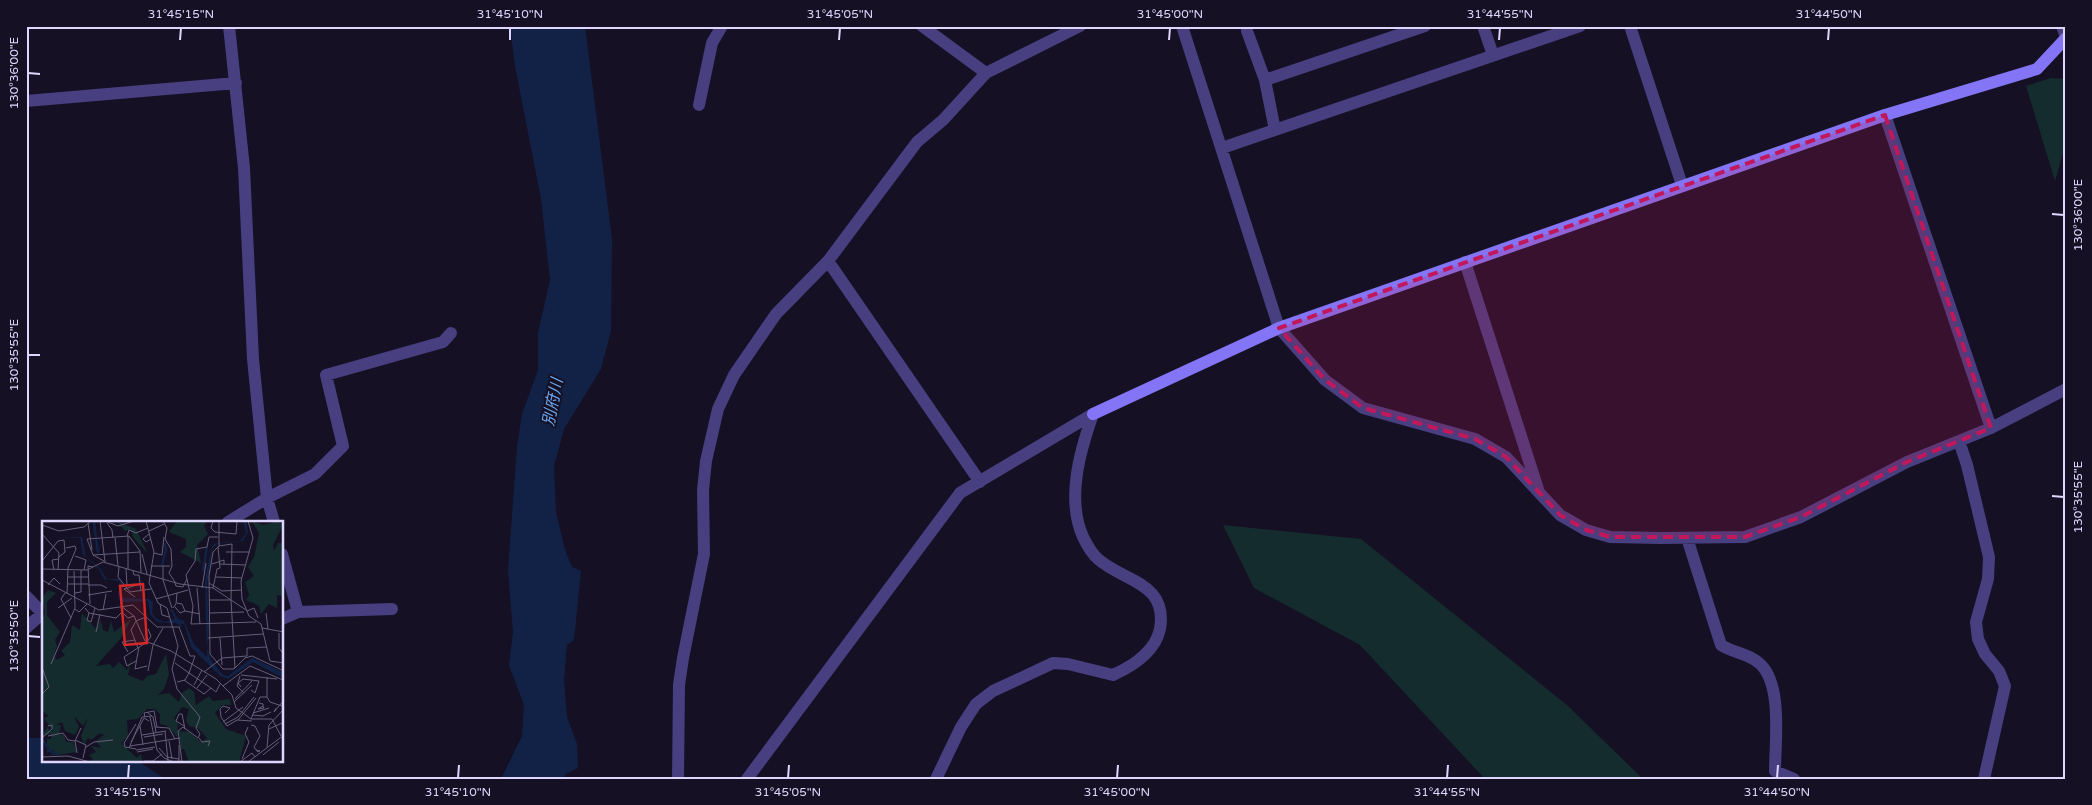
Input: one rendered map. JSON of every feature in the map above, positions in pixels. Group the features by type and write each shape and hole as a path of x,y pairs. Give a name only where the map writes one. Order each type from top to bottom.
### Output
{"street":[{"path":"229,26 244,174 253,360 267,498 274,521"},
{"path":"699,105 712,43 722,26"},
{"path":"922,26 986,73"},
{"path":"678,779 680,685 683,658 704,554 703,490 706,461 718,409 734,375 776,314 828,261 917,142 943,120 986,73 1080,26"},
{"path":"1182,26 1279,328 1325,380 1363,408 1475,439 1506,457 1560,515 1586,530 1610,537 1745,537 1801,517 1906,462 1991,428 2066,389"},
{"path":"1247,26 1247,31 1265,80 1276,130"},
{"path":"1265,80 1425,26"},
{"path":"1483,26 1493,55"},
{"path":"1222,148 1580,26"},
{"path":"1630,26 1682,185"},
{"path":"747,779 960,493 1092,414 1279,328 1885,115 2037,69 2066,38 2062,26"},
{"path":"26,100 236,83"},
{"path":"1885,115 1991,428"},
{"path":"828,261 980,482"},
{"path":"1465,262 1539,492"},
{"path":"230,521 267,498 315,474 343,446 326,375 442,342 451,333"},
{"path":"936,779 961,727 976,704 993,691 1053,663 1068,664 1113,675 1128,668 1148,652 1158,635 1162,618 1158,600 1148,588 1097,558 1083,538 1076,519 1076,488 1092,414"},
{"path":"1959,441 1967,465 1989,556 1988,579 1976,622 1978,639 1985,654 1999,671 2005,686 1984,779"},
{"path":"1687,538 1721,645 1727,649 1749,656 1761,664 1772,682 1775,699 1775,771 1794,779"},
{"path":"284,561 298,612"},
{"path":"26,596 42,612"},
{"path":"284,618 298,612 392,608"},
{"path":"26,628 42,614"}],"highlighted area":[{"path":"1885,115 1991,428 1907,462 1801,517 1745,537 1610,537 1586,530 1560,515 1506,457 1475,439 1363,408 1325,380 1279,328"}],"green space":[{"path":"2051,78 2066,79 2066,142 2055,181 2026,86"},
{"path":"1223,525 1361,539 1568,706 1643,779 1485,779 1360,645 1254,588"}],"water":[{"name":"別府川","path":"510,26 585,26 612,239 611,331 601,369 564,429 554,466 556,512 565,550 572,567 581,571 574,640 567,645 564,680 567,717 577,744 578,768 566,774 562,779 501,779 522,736 524,705 509,665 513,632 508,570 517,447 522,414 538,370 538,333 550,280 541,199 515,66"},
{"path":"26,738 42,738 42,762 140,762 165,779 26,779"}]}
